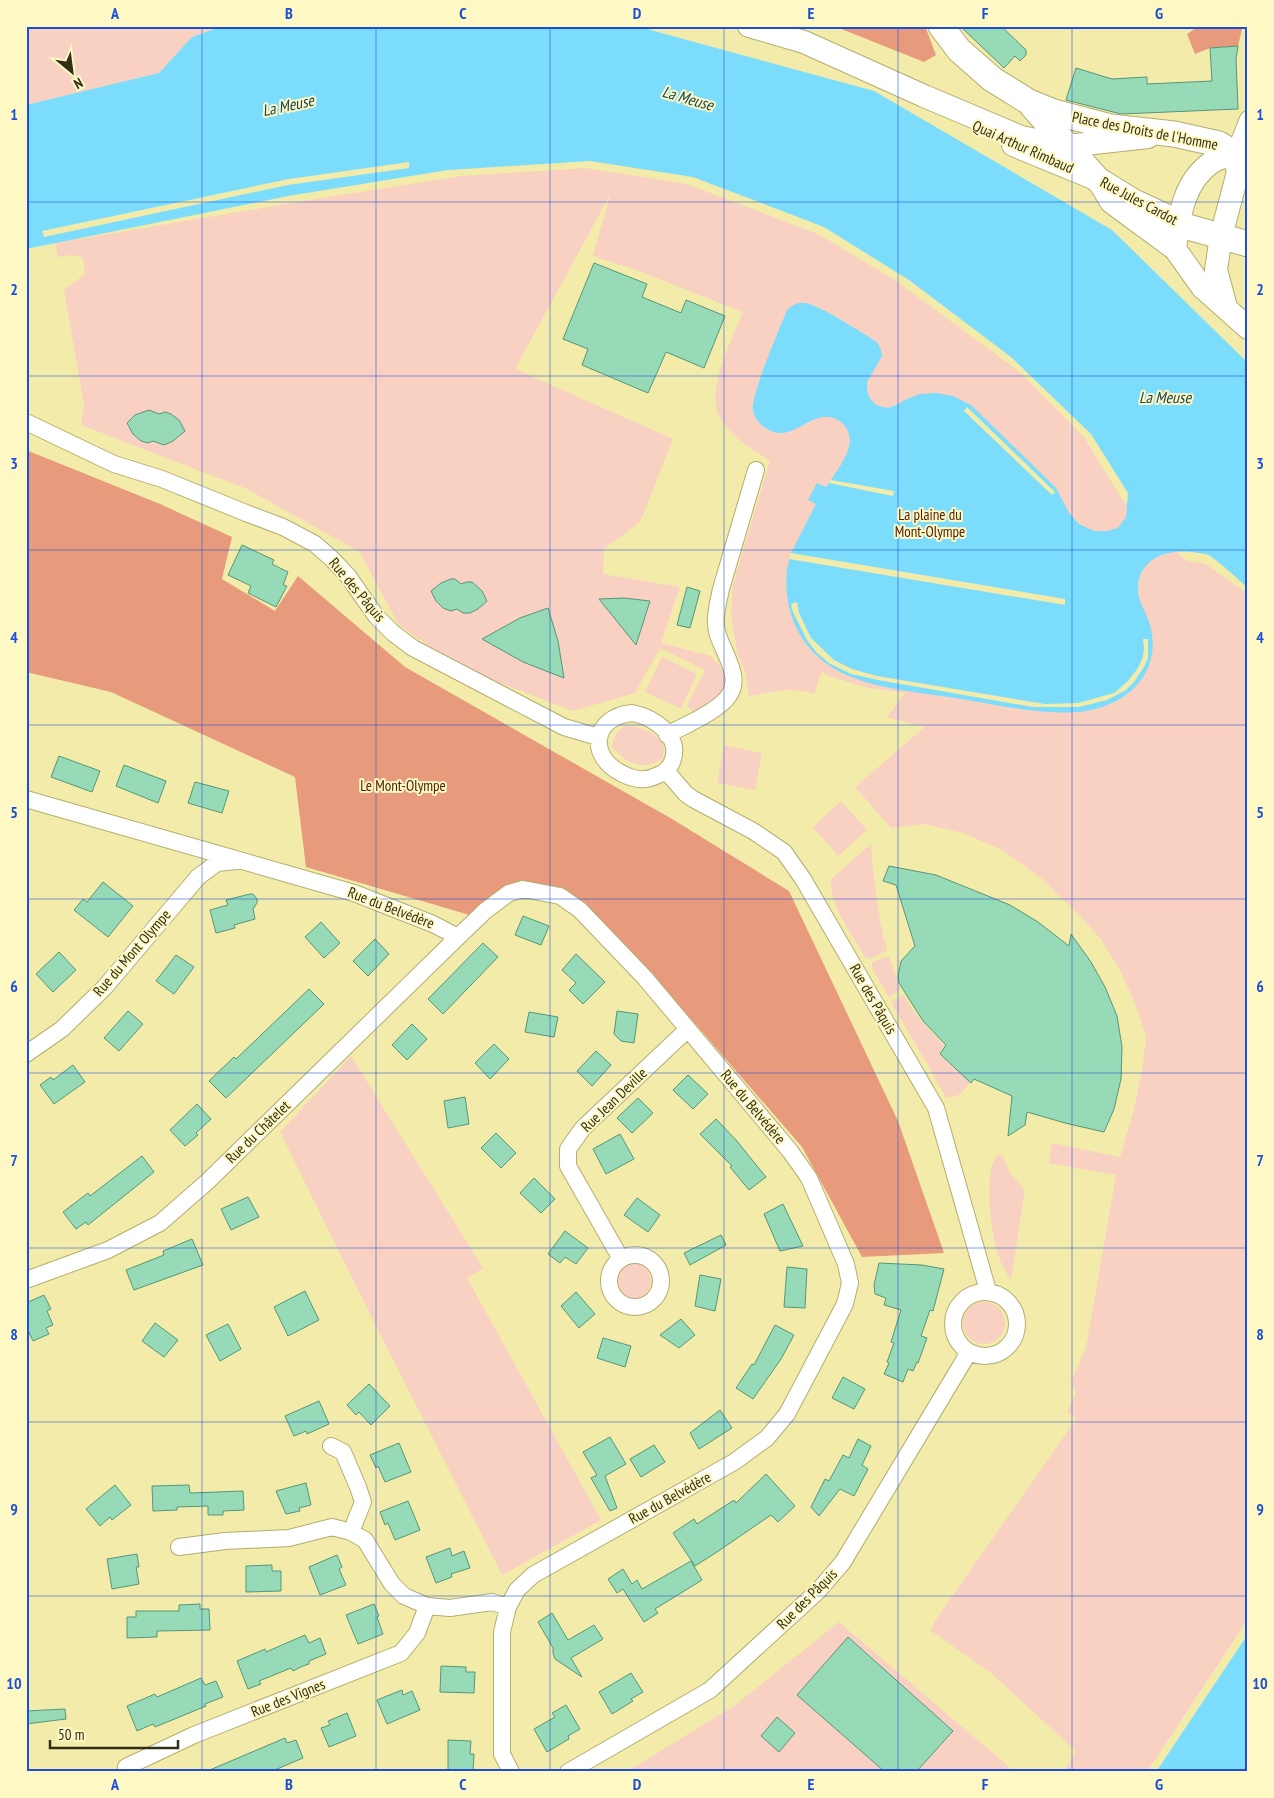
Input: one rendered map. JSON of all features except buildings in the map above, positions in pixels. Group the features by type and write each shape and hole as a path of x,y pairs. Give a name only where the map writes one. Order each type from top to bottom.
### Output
{"main road":[{"name":"Quai Arthur Rimbaud","path":"750,26 804,42 924,96 1021,136 1068,146 1174,134"},
{"name":"Rue Jules Cardot","path":"941,26 959,50 992,79 1028,102 1054,112"},
{"name":"Quai Arthur Rimbaud","path":"924,96 988,134 1098,180"},
{"name":"Rue Jules Cardot","path":"1028,102 1098,180 1132,201 1188,227 1248,244"},
{"name":"Place des Droits de l'Homme","path":"1054,112 1111,127 1174,134 1219,144 1241,158"},
{"path":"1175,249 1182,206 1196,176 1214,161 1241,158 1221,236 1216,270 1226,307"},
{"path":"1098,180 1111,202 1175,249 1202,287 1248,328"}],"street":[{"path":"1241,158 1248,119"},
{"name":"Rue des Pâquis","path":"26,422 114,464 162,479 283,527 315,544 348,576 376,616 393,633 413,648 564,727 598,737"},
{"path":"668,735 721,704 733,691 734,679 725,649 717,633 716,609 720,589 756,470"},
{"path":"632,713 649,718 664,729 668,735 675,748 674,758 666,771 644,779 631,778 610,765 601,755 598,746 598,737 602,730 615,717 623,714 632,713"},
{"name":"Rue des Pâquis","path":"666,771 686,794 693,799 753,831 784,852 803,879 936,1108 988,1291"},
{"name":"Rue du Belvédère","path":"26,799 354,893 432,924 458,937 485,911 509,893 523,889 560,896 580,910 645,978 790,1151 809,1178 846,1264 850,1283 845,1304 787,1414 767,1438 734,1462 533,1575 517,1590 508,1607 502,1632 502,1754 511,1772"},
{"name":"Rue du Mont Olympe","path":"26,1054 62,1029 105,987 198,877 217,863 241,860"},
{"name":"Rue du Châtelet","path":"26,1280 108,1250 160,1223 208,1182 458,937"},
{"name":"Rue Jean Deville","path":"621,1259 568,1166 568,1149 583,1128 688,1029"},
{"path":"988,1291 1005,1298 1016,1314 1015,1334 1010,1343 1004,1350 987,1356 969,1352 960,1345 954,1336 952,1325 954,1314 959,1304 967,1296 977,1292 988,1291"},
{"name":"Rue des Pâquis","path":"568,1772 710,1690 818,1591 843,1562 969,1352"},
{"path":"331,1446 343,1452 363,1502 351,1532"},
{"path":"179,1547 225,1541 289,1538 332,1527 351,1532 365,1540 392,1584 404,1596 427,1606 450,1608 492,1602 508,1607"},
{"name":"Rue des Vignes","path":"126,1766 194,1735 401,1653 417,1633 427,1606"}],"green space":[{"path":"26,26 223,26 192,37 159,73 26,105"},
{"path":"834,26 925,26 936,55 924,62"},
{"path":"1199,26 1244,26 1238,46 1210,48 1195,54 1187,34"},
{"name":"La plaine du Mont-Olympe","path":"585,168 687,184 818,234 895,280 1017,370 1084,437 1121,498 1185,560 1206,564 1248,594 1248,1619 1147,1772 1064,1772 1076,1751 991,1673 930,1630 1077,1418 1067,1412 1076,1393 1071,1382 1086,1348 1116,1175 1049,1163 1052,1143 1120,1157 1134,1109 1143,1065 1146,1037 1136,1006 1121,972 1101,939 1041,878 1002,850 963,833 925,824 891,828 855,787 925,727 887,717 905,693 864,687 826,675 822,671 814,694 789,690 749,696 746,675 737,651 731,616 733,584 770,461 742,442 730,431 720,418 716,407 718,380 722,365 743,312 636,270 593,256 611,193 515,369 673,439 640,522 604,549 603,574 680,587 661,643 710,656 719,664 728,686 723,697 694,714 687,705 705,670 660,648 635,693 573,711 459,667 398,624 360,552 247,489 81,425 84,405 64,290 85,274 83,258 72,255 58,257 55,243 461,176"},
{"name":"Le Mont-Olympe","path":"26,450 160,504 232,537 222,579 275,611 298,576 405,667 672,819 789,891 898,1121 944,1253 862,1257 802,1147 646,967 522,880 473,916 306,867 295,777 111,692 26,672"},
{"path":"662,657 697,674 681,709 645,692"},
{"path":"625,726 637,727 655,736 664,744 663,758 656,762 642,765 629,761 617,753 612,747 614,740 617,732"},
{"path":"724,745 762,753 755,790 717,783"},
{"path":"841,801 867,830 838,856 813,827"},
{"path":"871,844 878,911 887,950 870,959 865,957 837,909 831,888 831,879"},
{"path":"889,956 900,989 889,997 872,968 872,962"},
{"path":"903,995 920,1020 944,1045 939,1055 970,1082 957,1096 946,1097 891,1002"},
{"path":"351,1056 483,1268 467,1278 601,1520 502,1575 280,1132"},
{"path":"997,1155 1003,1156 1009,1172 1025,1190 1011,1279 999,1257 990,1208 990,1178 992,1165"},
{"path":"633,1263 640,1264 646,1268 650,1274 650,1288 646,1294 640,1298 633,1299 626,1298 620,1294 616,1288 615,1281 616,1274 620,1268 626,1264"},
{"path":"988,1302 996,1305 1002,1311 1005,1323 1002,1335 996,1341 980,1344 972,1341 966,1335 963,1319 966,1311 972,1305"},
{"path":"839,1622 1015,1772 626,1772 734,1706"}],"water":[{"name":"La Meuse","path":"223,26 636,26 874,91 1112,230 1248,363 1248,588 1220,563 1204,554 1182,551 1173,552 1163,554 1148,563 1139,579 1138,589 1139,598 1150,625 1153,640 1149,666 1135,687 1125,696 1113,703 1084,711 1049,712 1030,710 912,692 864,681 841,672 822,660 805,643 793,620 787,595 787,569 791,553 816,504 808,500 817,483 826,487 846,455 850,439 844,425 832,418 823,417 816,419 789,432 782,433 767,429 760,424 753,411 756,391 766,362 787,310 793,305 805,303 812,305 877,342 882,356 867,382 869,397 876,405 887,408 920,394 937,393 953,396 971,405 1056,488 1069,513 1079,524 1094,531 1107,531 1118,528 1126,517 1128,493 1091,434 1011,357 909,280 824,227 693,177 590,161 448,170 288,196 26,249 26,105 159,73 192,37"},
{"path":"1248,1634 1248,1772 1156,1772"}],"pier":[{"path":"409,162 409,168 288,185 44,237 42,231 289,179"},
{"path":"967,407 1055,492 1052,495 964,411"},
{"path":"831,480 894,491 893,496 829,483"},
{"path":"791,553 1065,599 1065,605 789,559"},
{"path":"797,602 799,613 811,638 834,660 852,669 877,676 1045,704 1078,703 1114,693 1127,682 1138,668 1143,657 1143,639 1148,639 1148,658 1134,682 1126,690 1107,700 1079,707 1033,707 851,674 829,663 817,653 807,640 793,612 791,604"}]}
